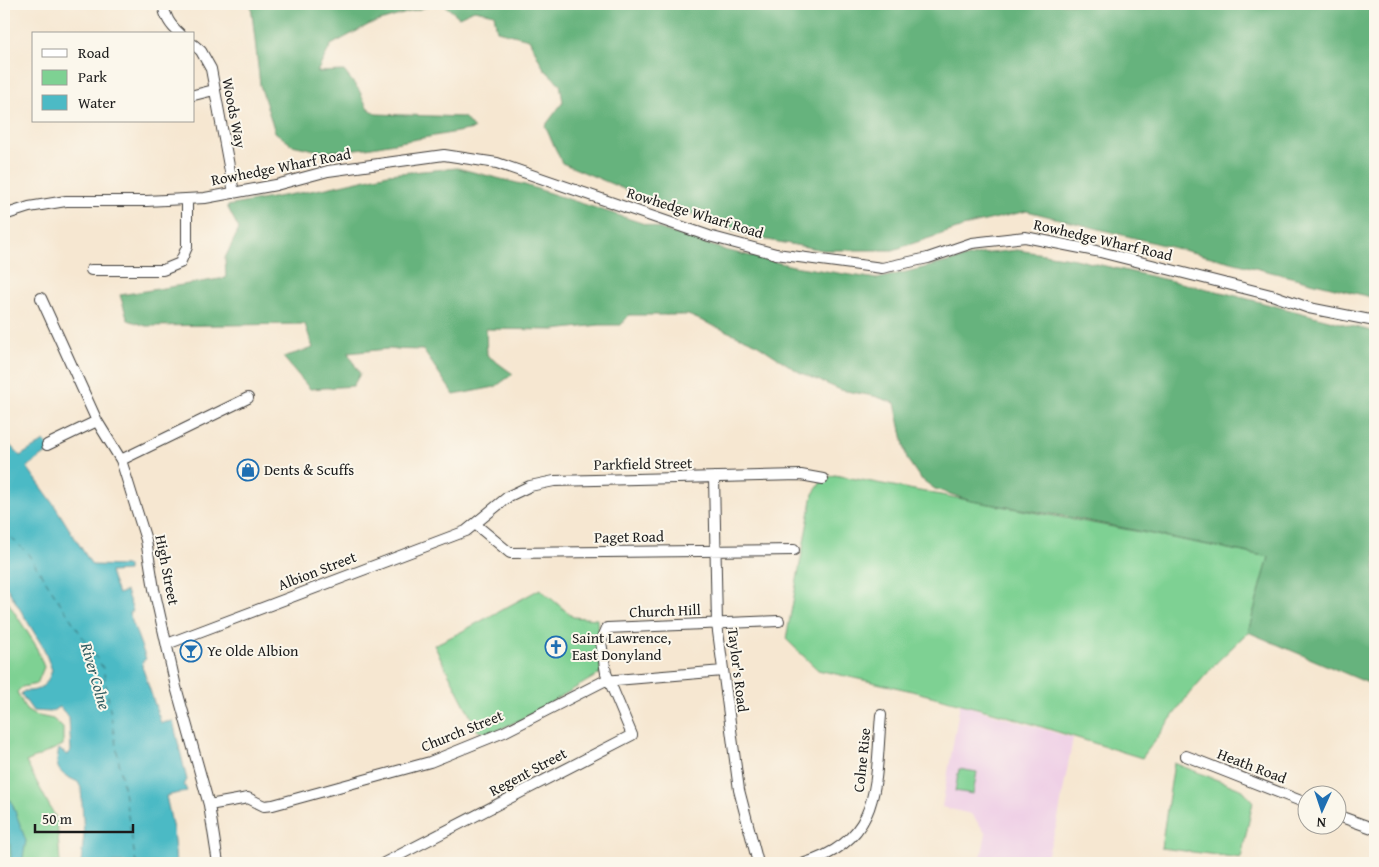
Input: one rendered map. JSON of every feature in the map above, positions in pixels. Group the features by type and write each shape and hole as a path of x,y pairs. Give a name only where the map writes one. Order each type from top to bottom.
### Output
{"street":[{"path":"163,4 171,27 177,32"},
{"name":"Woods Way","path":"195,46 207,59 234,192"},
{"path":"195,95 214,90"},
{"name":"Rowhedge Wharf Road","path":"4,215 29,207 66,201 146,202 187,199 276,185 328,171 444,155 497,163 708,236 776,254 882,268 928,258 972,242 1025,237 1096,251 1275,296 1309,308 1375,321"},
{"path":"91,270 163,270 178,265 184,257 187,248 187,199"},
{"name":"High Street","path":"41,298 97,421 121,460 146,540 154,589 167,644 189,736 209,805 218,863"},
{"path":"121,460 248,398"},
{"path":"47,445 97,421"},
{"name":"Parkfield Street","path":"475,524 509,496 530,486 554,481 801,475 823,480"},
{"name":"Taylor's Road","path":"714,477 717,624 739,790 758,863"},
{"name":"Albion Street","path":"167,644 466,531 475,524"},
{"name":"Paget Road","path":"475,524 510,554 794,550"},
{"name":"Church Hill","path":"610,680 606,673 601,642 607,628 779,621"},
{"name":"Church Street","path":"209,805 248,798 264,806 273,805 430,762 504,732 576,694 610,680 723,671"},
{"name":"Regent Street","path":"384,863 632,735 610,680"},
{"name":"Colne Rise","path":"805,863 820,859 846,844 853,837 870,809 875,783 881,715"},
{"name":"Heath Road","path":"1186,756 1296,799"},
{"path":"1346,818 1375,829"}],"shaded area":[{"path":"960,704 1073,738 1057,824 1045,863 980,863 986,833 971,814 942,807"}],"green space":[{"path":"251,4 436,4 370,24 331,45 317,72 344,71 359,90 367,107 376,114 464,117 474,129 366,148 324,152 292,145 275,132 260,85"},
{"path":"443,4 1375,4 1375,298 1027,211 972,224 893,250 823,250 751,237 650,200 562,163 545,126 563,102 560,84 544,69 529,39 497,31 494,14 474,10 459,17"},
{"path":"457,168 525,185 725,250 793,266 877,279 981,254 1017,250 1070,258 1225,293 1375,332 1375,686 1248,632 1269,557 1063,516 971,501 935,489 920,478 907,459 895,403 874,396 841,390 799,372 755,343 688,315 629,315 621,325 599,325 554,330 486,329 487,355 513,374 495,387 454,395 423,350 387,349 348,353 360,374 353,386 310,389 283,357 313,348 305,324 146,326 128,320 120,295 226,278 225,258 239,229 227,206 327,188 388,174"},
{"path":"835,475 1269,557 1248,632 1217,662 1189,694 1142,758 1000,714 908,690 818,670 786,639 813,494 823,479"},
{"path":"540,589 573,617 597,619 601,673 524,718 490,734 478,731 434,645"},
{"path":"4,596 35,644 44,667 37,684 22,687 17,692 26,710 34,715 53,719 63,728 63,745 26,762 57,820 60,863 4,863"},
{"path":"1174,763 1243,790 1253,802 1241,858 1161,848"},
{"path":"959,769 977,772 973,794 955,791"}],"water":[{"name":"River Colne","path":"4,439 20,456 44,441 51,450 27,467 51,500 92,565 128,566 128,571 110,572 118,594 126,591 133,611 129,613 146,659 143,661 142,666 161,723 173,721 187,780 184,784 187,791 166,796 173,829 176,863 81,863 84,834 81,788 78,782 60,771 57,762 59,749 67,755 71,751 69,718 60,707 50,712 33,711 21,694 24,691 39,689 48,680 52,670 43,647 4,583"},
{"path":"11,800 26,841 22,863 11,863 4,801"}],"ferry route":[{"path":"4,530 28,554 103,668 136,863"}],"place":[{"name":"Dents & Scuffs","path":"248,470"},
{"name":"Saint Lawrence, East Donyland","path":"556,647"},
{"name":"Ye Olde Albion","path":"191,651"}]}
